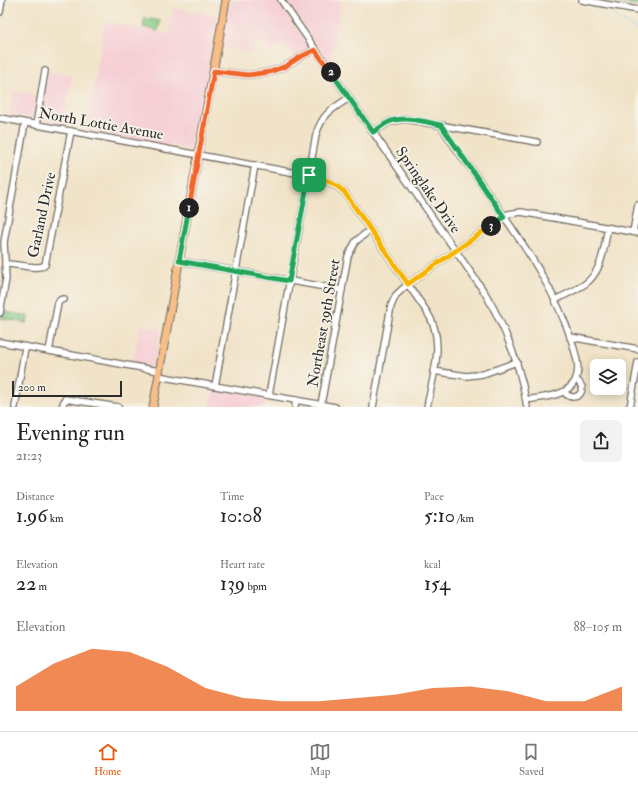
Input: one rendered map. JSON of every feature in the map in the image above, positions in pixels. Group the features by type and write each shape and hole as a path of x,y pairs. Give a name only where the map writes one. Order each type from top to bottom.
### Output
{"main road":[{"path":"153,407 226,0"}],"street":[{"path":"0,12 2,0"},
{"name":"Springlake Drive","path":"281,0 492,304 517,362 527,407"},
{"path":"582,0 638,10"},
{"path":"214,71 248,75 270,72 286,66 315,50"},
{"path":"36,125 45,71"},
{"path":"269,396 319,125 330,110 349,98"},
{"name":"North Lottie Avenue","path":"0,118 309,175 328,180 340,188 430,316 435,327 437,345 427,407"},
{"path":"373,132 389,122 405,119 537,142"},
{"path":"0,313 5,287 4,242 25,123"},
{"path":"441,125 535,262 555,300 570,337 577,361 578,369 576,380 570,388 564,392 526,400"},
{"name":"Garland Drive","path":"5,264 41,268 45,265 70,131"},
{"path":"215,386 255,166"},
{"path":"373,407 391,306 396,295 408,284 513,212 521,212 636,232 638,205"},
{"path":"555,300 587,283 594,274 600,262 608,227"},
{"name":"Northeast 39th Street","path":"321,405 348,256 356,241 370,230"},
{"path":"179,261 342,290"},
{"path":"49,351 58,303 60,300 64,299"},
{"path":"570,337 638,349"},
{"path":"0,342 159,373 215,386 335,407"},
{"path":"14,407 25,347"},
{"path":"433,371 467,376 490,372 517,362"},
{"path":"630,407 638,362"},
{"path":"564,392 572,397 580,394 582,387 576,380"},
{"path":"62,407 65,398 118,407"},
{"name":"Northeast 39th Street","path":"295,407 296,400"}],"shaded area":[{"path":"230,0 276,0 311,48 310,50 295,58 284,42 268,53 261,43 255,44 253,53 222,48"},
{"path":"286,0 342,0 331,57 333,59 328,62"},
{"path":"173,8 220,16 195,149 191,150 86,131 105,22 169,34"},
{"path":"48,71 73,76 63,125 40,120"},
{"path":"14,91 36,95 32,119 9,115"},
{"path":"140,326 161,329 154,367 133,363"},
{"path":"213,388 266,398 264,407 210,407"}],"green space":[{"path":"602,0 638,0 638,6"},
{"path":"145,18 160,21 158,31 143,27"},
{"path":"2,311 28,316 27,323 1,318"}],"waterway":[{"path":"614,10 615,15 618,18 638,31"}],"route":[{"path":"315,50 373,132 389,122 405,119 441,125 504,217 408,284 345,193 328,180 309,175 289,281 179,261 214,71 240,75 255,75 270,72 286,66 315,50"}]}
